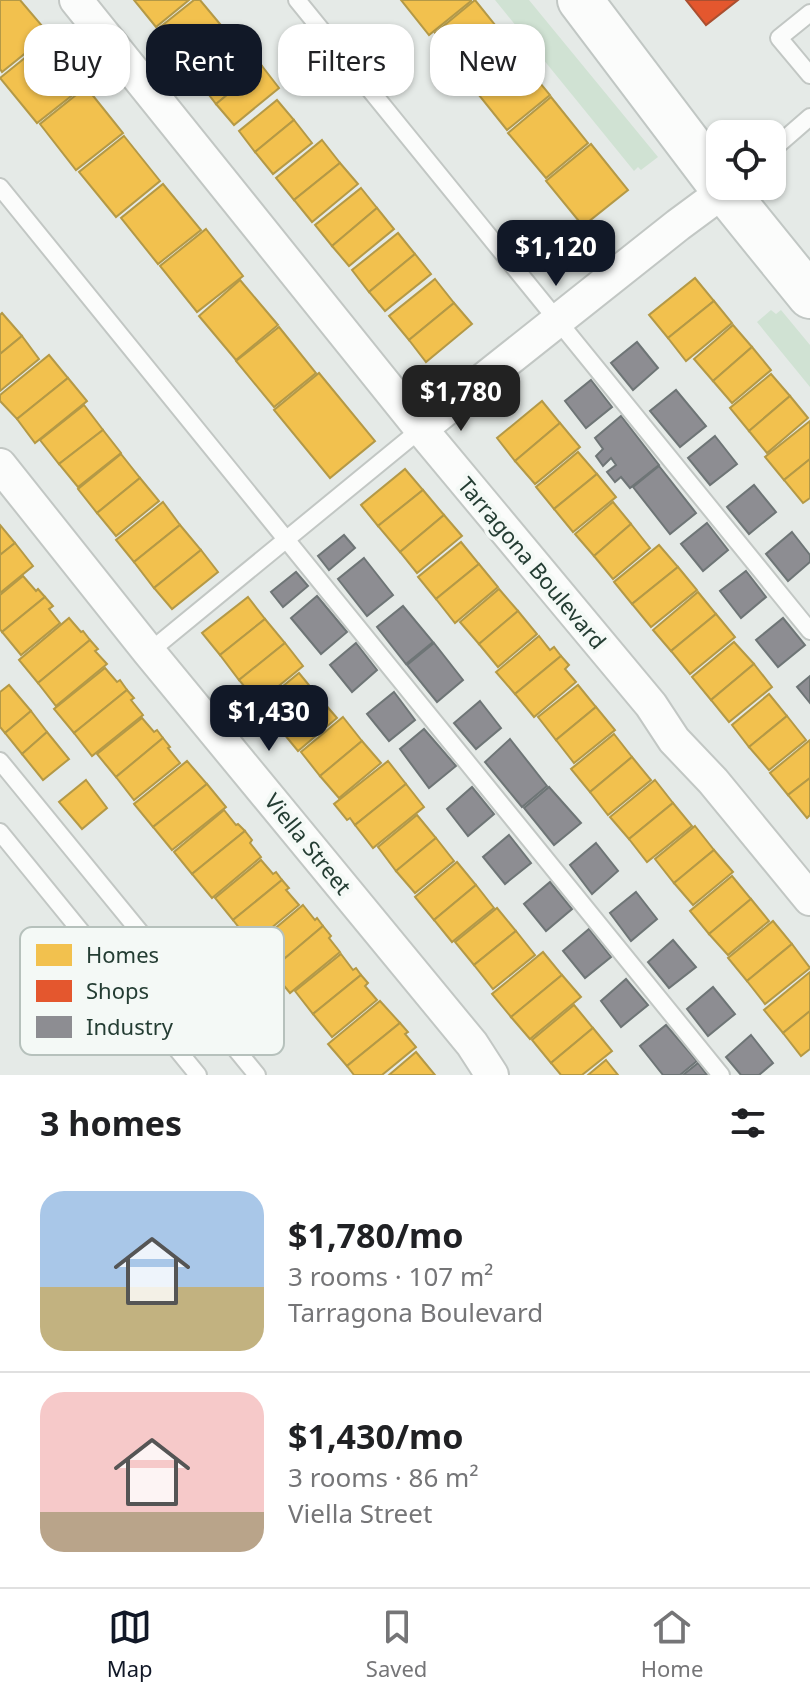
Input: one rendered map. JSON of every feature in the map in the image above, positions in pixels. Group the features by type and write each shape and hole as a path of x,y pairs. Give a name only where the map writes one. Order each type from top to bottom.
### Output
{"main road":[{"path":"580,0 706,164"},
{"path":"734,200 810,296"}],"street":[{"name":"Tarragona Boulevard","path":"76,0 421,429 651,705 674,740 713,781 810,899"},
{"path":"421,429 708,200"},
{"name":"Viella Street","path":"0,465 149,652 462,1032 492,1075"}],"lane":[{"path":"297,0 810,631"},
{"path":"810,13 779,38 810,75"},
{"path":"786,138 810,117"},
{"path":"0,187 721,1075"},
{"path":"149,652 421,429"},
{"path":"0,761 136,927"},
{"path":"0,832 77,927"},
{"path":"182,1055 198,1075"},
{"path":"241,1055 257,1075"}],"green space":[{"path":"495,0 529,0 658,157 641,170 638,167 634,171 545,62 545,24 515,24"},
{"path":"771,310 776,314 781,310 810,345 810,387 757,322"}],"building: Homes":[{"path":"0,0 20,0 40,24 24,24 24,54 2,72"},
{"path":"134,0 189,0 160,24 154,24"},
{"path":"194,0 200,0 220,24 164,24"},
{"path":"401,0 471,0 443,24 430,24 429,35"},
{"path":"475,0 494,24 446,24"},
{"path":"24,59 24,96 71,96 37,123 0,78"},
{"path":"262,66 278,87 234,125 216,104 226,96 262,96"},
{"path":"545,89 550,95 507,130 480,96 545,96"},
{"path":"75,96 93,96 123,133 76,170 40,124"},
{"path":"210,96 226,96 216,104"},
{"path":"551,97 588,143 546,178 508,133"},
{"path":"277,100 294,120 255,152 239,131"},
{"path":"294,120 312,143 273,174 255,152"},
{"path":"124,136 160,181 116,217 79,172"},
{"path":"322,140 340,163 294,200 276,178"},
{"path":"591,144 628,190 583,226 546,181"},
{"path":"340,163 358,184 312,222 294,200"},
{"path":"163,184 201,230 158,264 121,218"},
{"path":"361,188 377,208 332,246 315,225"},
{"path":"377,208 394,229 349,266 332,246"},
{"path":"206,229 243,276 197,312 160,266"},
{"path":"398,233 415,254 369,292 352,270"},
{"path":"415,254 431,274 385,311 369,292"},
{"path":"695,278 714,301 668,338 649,315"},
{"path":"435,279 454,303 409,340 389,316"},
{"path":"240,280 278,325 236,360 199,316"},
{"path":"714,301 732,323 686,361 668,338"},
{"path":"454,303 472,324 426,362 409,340"},
{"path":"2,313 22,336 0,354 0,315"},
{"path":"733,325 752,347 713,381 694,359"},
{"path":"279,327 316,373 274,407 236,361"},
{"path":"22,336 39,359 0,391 0,354"},
{"path":"752,347 771,370 732,403 713,381"},
{"path":"49,355 68,378 17,419 0,401 0,395"},
{"path":"319,373 375,441 330,478 274,410"},
{"path":"771,374 790,396 749,431 730,408"},
{"path":"68,378 87,401 35,443 17,419"},
{"path":"790,396 808,418 767,453 749,431"},
{"path":"542,401 560,423 515,461 497,438"},
{"path":"84,405 103,430 59,464 40,440"},
{"path":"810,421 810,459 784,480 765,457"},
{"path":"560,423 580,447 535,484 515,461"},
{"path":"103,430 121,453 78,487 59,464"},
{"path":"578,452 597,474 554,509 536,487"},
{"path":"121,454 140,478 97,513 78,489"},
{"path":"810,459 810,498 803,503 784,480"},
{"path":"405,469 423,490 378,526 361,505"},
{"path":"597,474 616,497 573,532 554,509"},
{"path":"140,478 159,501 116,536 97,513"},
{"path":"423,490 444,515 400,552 378,526"},
{"path":"163,502 180,525 134,562 116,540"},
{"path":"613,502 631,524 594,556 575,534"},
{"path":"444,515 462,536 417,573 400,552"},
{"path":"631,524 650,548 613,579 594,556"},
{"path":"0,525 15,543 0,555"},
{"path":"180,525 201,550 154,588 134,562"},
{"path":"461,542 479,564 436,599 418,577"},
{"path":"15,543 33,566 0,593 0,555"},
{"path":"659,545 678,567 632,604 614,582"},
{"path":"201,550 218,572 172,609 154,588"},
{"path":"479,564 498,587 455,623 436,599"},
{"path":"678,567 697,590 651,627 632,604"},
{"path":"23,576 45,597 2,632 0,595"},
{"path":"499,589 518,611 479,644 460,622"},
{"path":"698,592 716,614 671,651 653,630"},
{"path":"45,597 53,606 49,609 60,623 21,655 2,632"},
{"path":"248,597 265,619 220,655 202,633"},
{"path":"518,611 537,634 498,667 479,644"},
{"path":"716,614 735,637 690,674 671,651"},
{"path":"69,618 90,640 38,683 19,660"},
{"path":"265,619 285,643 239,680 220,655"},
{"path":"539,636 550,650 554,647 561,656 515,694 496,672"},
{"path":"90,640 107,664 56,706 38,683"},
{"path":"734,642 754,664 711,700 692,677"},
{"path":"285,643 303,666 258,703 239,680"},
{"path":"561,656 569,665 565,669 576,682 534,717 515,694"},
{"path":"754,664 772,687 729,722 711,700"},
{"path":"105,668 127,690 74,733 54,709"},
{"path":"299,673 318,696 279,728 260,705"},
{"path":"9,685 31,711 5,733 0,727 0,692"},
{"path":"578,685 596,707 556,740 538,717"},
{"path":"127,690 143,715 92,756 74,733"},
{"path":"769,694 787,716 749,747 732,725"},
{"path":"318,696 337,718 298,751 279,728"},
{"path":"596,707 615,730 574,763 556,740"},
{"path":"31,711 47,732 22,754 5,733"},
{"path":"787,716 806,740 769,770 749,747"},
{"path":"343,717 362,741 320,776 301,752"},
{"path":"142,718 163,738 116,777 97,754"},
{"path":"47,732 69,759 43,780 22,754"},
{"path":"614,734 632,757 590,792 571,769"},
{"path":"163,738 180,763 134,800 116,777"},
{"path":"810,740 810,778 788,795 770,773"},
{"path":"362,741 381,763 339,798 320,776"},
{"path":"632,757 651,780 608,815 590,792"},
{"path":"187,761 207,784 153,827 134,804"},
{"path":"388,761 406,784 355,825 334,804"},
{"path":"810,778 810,815 807,818 788,795"},
{"path":"86,780 107,808 82,829 59,802"},
{"path":"655,780 673,803 629,839 610,817"},
{"path":"207,784 226,807 172,850 153,827"},
{"path":"406,784 424,807 373,848 355,825"},
{"path":"673,803 692,826 647,862 629,839"},
{"path":"224,810 245,831 192,874 174,852"},
{"path":"417,815 436,838 396,871 378,847"},
{"path":"695,826 714,850 674,883 655,859"},
{"path":"245,831 261,857 212,898 192,874"},
{"path":"436,838 454,861 415,893 396,871"},
{"path":"714,850 733,872 693,905 674,883"},
{"path":"261,860 282,880 233,920 215,898"},
{"path":"457,862 476,885 434,920 415,897"},
{"path":"732,876 751,899 709,934 690,911"},
{"path":"282,880 299,905 272,927 239,927 233,920"},
{"path":"476,885 494,908 452,942 434,920"},
{"path":"751,899 769,921 728,955 709,934"},
{"path":"303,905 323,926 284,959 284,927 277,927"},
{"path":"497,908 516,931 474,965 455,942"},
{"path":"773,921 792,944 747,981 728,958"},
{"path":"323,926 340,952 290,993 284,986 284,959"},
{"path":"516,931 535,955 493,989 474,965"},
{"path":"792,944 810,968 765,1004 747,981"},
{"path":"543,952 562,975 511,1017 492,994"},
{"path":"341,954 361,975 313,1014 295,991"},
{"path":"810,972 810,1011 783,1033 764,1010"},
{"path":"361,975 368,983 365,986 377,1000 332,1037 313,1014"},
{"path":"562,975 581,997 530,1039 511,1017"},
{"path":"380,1001 400,1023 347,1066 328,1044"},
{"path":"574,1005 593,1028 551,1063 532,1040"},
{"path":"810,1011 810,1049 801,1056 783,1033"},
{"path":"400,1023 416,1047 382,1075 354,1075 347,1066"},
{"path":"593,1028 612,1051 582,1075 561,1075 551,1063"},
{"path":"416,1052 435,1075 389,1075"},
{"path":"606,1060 618,1075 588,1075"}],"building: Shops":[{"path":"686,0 738,0 706,25"}],"building: Industry":[{"path":"637,342 658,368 633,390 611,363"},
{"path":"591,380 612,407 586,428 565,401"},
{"path":"676,390 706,426 680,447 650,411"},
{"path":"621,416 659,465 630,488 621,477 615,482 607,472 616,465 611,458 603,466 596,456 603,449 595,438"},
{"path":"715,436 737,464 710,485 688,458"},
{"path":"659,466 696,513 670,534 633,487"},
{"path":"754,485 776,512 749,534 727,507"},
{"path":"707,523 728,550 703,571 681,544"},
{"path":"792,532 810,555 810,562 788,581 766,554"},
{"path":"344,535 355,548 329,570 318,556"},
{"path":"364,558 393,595 367,616 338,579"},
{"path":"746,571 766,597 741,618 720,591"},
{"path":"296,572 308,586 283,607 271,592"},
{"path":"317,596 347,632 321,654 291,618"},
{"path":"403,606 433,642 406,664 377,627"},
{"path":"783,618 805,645 778,667 756,640"},
{"path":"356,643 377,670 352,692 330,665"},
{"path":"434,643 463,680 437,702 407,665"},
{"path":"810,676 810,703 797,687"},
{"path":"394,692 415,720 389,741 367,714"},
{"path":"480,701 501,728 476,749 454,723"},
{"path":"424,729 456,766 429,788 400,749"},
{"path":"510,739 547,786 522,807 485,762"},
{"path":"472,787 494,814 468,836 447,809"},
{"path":"549,787 581,823 554,845 524,808"},
{"path":"509,835 531,863 505,884 483,857"},
{"path":"596,843 618,871 592,894 570,865"},
{"path":"550,882 572,909 546,931 524,904"},
{"path":"636,892 657,919 631,941 610,913"},
{"path":"589,929 611,957 585,978 563,951"},
{"path":"673,940 696,967 669,988 648,962"},
{"path":"626,979 648,1005 621,1027 601,1001"},
{"path":"713,987 735,1014 708,1036 687,1009"},
{"path":"666,1025 697,1061 680,1075 663,1075 640,1046"},
{"path":"751,1035 773,1063 759,1075 741,1075 726,1057"},
{"path":"698,1063 707,1075 683,1075"}]}
